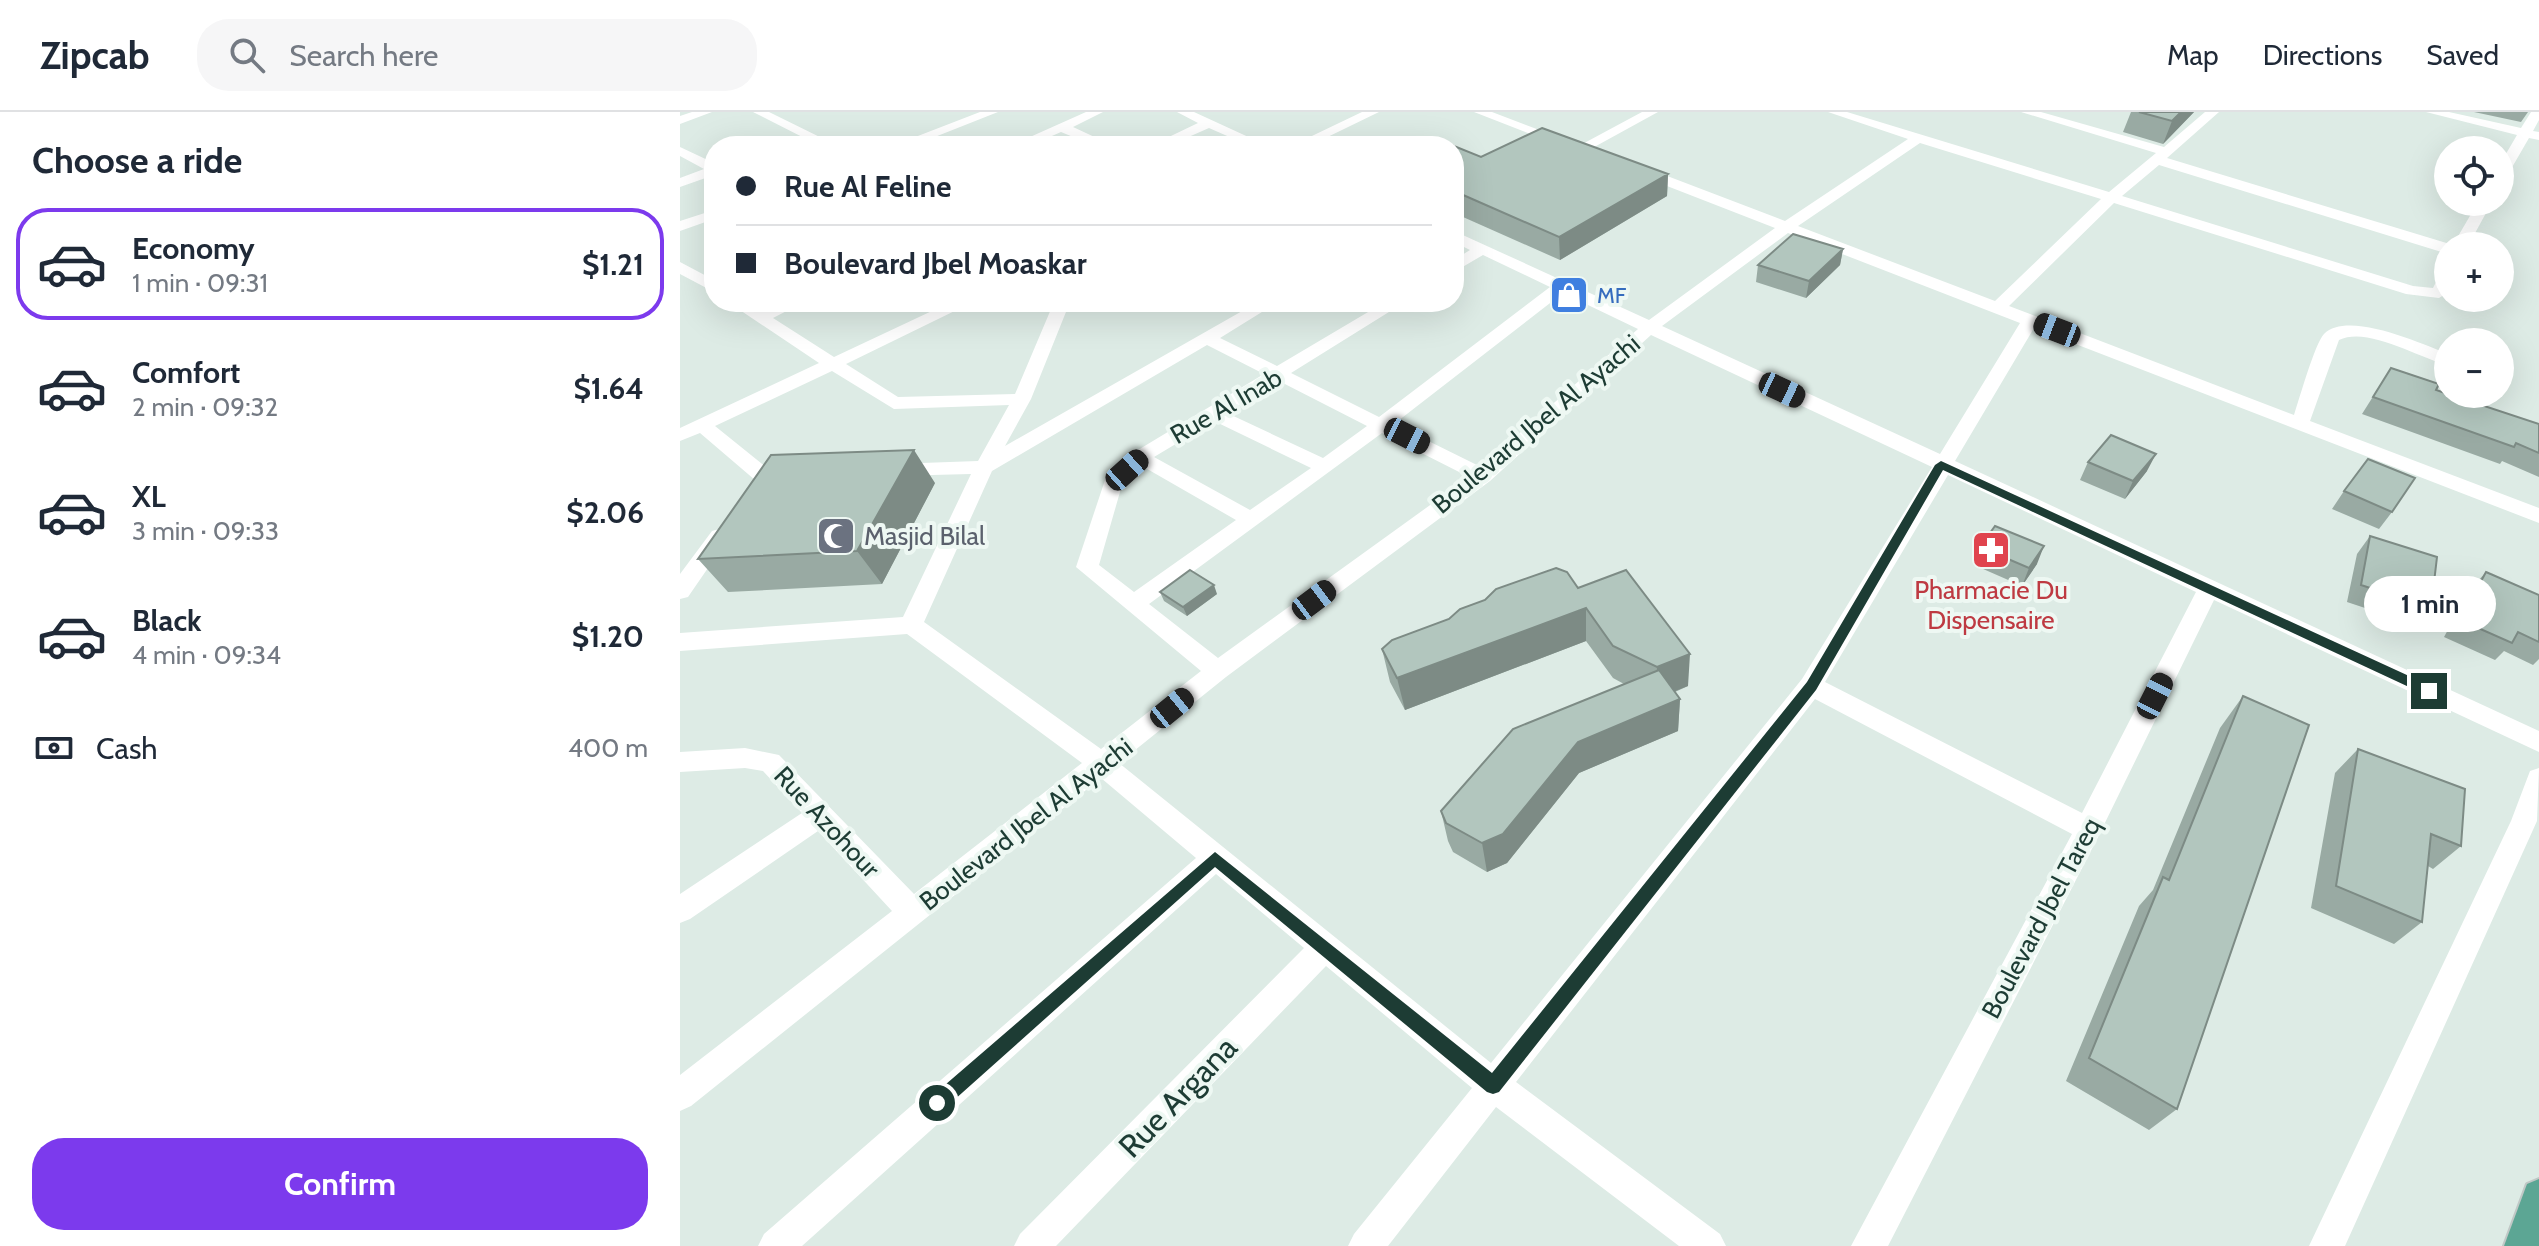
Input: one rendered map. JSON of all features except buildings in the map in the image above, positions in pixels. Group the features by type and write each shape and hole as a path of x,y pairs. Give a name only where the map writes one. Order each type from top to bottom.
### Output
{"main road":[{"path":"2522,1246 2539,1196"}],"street":[{"path":"680,120 706,112"},
{"path":"759,112 810,136"},
{"path":"926,136 992,112"},
{"path":"1040,136 1097,112"},
{"path":"1183,112 1237,136"},
{"path":"1320,136 1373,112"},
{"path":"1480,112 1582,148 2539,516"},
{"path":"1582,148 1652,112"},
{"path":"1834,112 2412,291 2434,293"},
{"path":"2027,112 2434,244"},
{"path":"1998,308 2111,198 2213,112"},
{"path":"2432,112 2532,134"},
{"path":"2514,158 2532,134 2537,112"},
{"path":"1180,136 1208,124"},
{"path":"1061,127 1083,136"},
{"name":"Boulevard Jbel Al Ayachi","path":"680,1095 1218,671 1483,476 1649,328 1786,227 1917,139"},
{"path":"680,151 704,164"},
{"path":"680,183 704,174"},
{"path":"680,226 704,218"},
{"path":"1464,241 2539,742"},
{"path":"1464,261 1482,249"},
{"path":"680,267 704,279"},
{"path":"1133,604 1325,467 1560,287"},
{"path":"751,312 894,403 1022,399"},
{"path":"760,318 774,312"},
{"path":"680,435 944,312"},
{"path":"911,625 984,467 1022,399 1058,312"},
{"path":"873,471 984,467 1252,312"},
{"name":"Rue Al Inab","path":"1218,671 1087,567 1113,482 1140,457 1381,312"},
{"path":"1366,1246 1811,686 2030,320"},
{"path":"2300,424 2331,337 2338,331 2354,330 2372,334 2434,355"},
{"path":"1206,338 1382,423 1483,476"},
{"path":"1213,413 1325,467"},
{"path":"702,425 757,481 809,473"},
{"path":"1140,457 1252,520"},
{"path":"680,591 735,513"},
{"name":"Boulevard Jbel Tareq","path":"1869,1246 2088,829 2209,589"},
{"path":"680,642 911,625 1102,764 1493,1085 1708,1246"},
{"path":"1811,686 2088,829"},
{"name":"Rue Azohour","path":"680,762 745,758 770,762 913,913"},
{"path":"2327,1246 2524,821 2539,779"},
{"path":"680,910 819,816"},
{"path":"776,1246 1215,858"},
{"name":"Rue Argana","path":"1040,1243 1324,948"}],"place":[{"name":"MF","path":"1569,295"},
{"name":"Masjid Bilal","path":"836,536"},
{"name":"Pharmacie Du Dispensaire","path":"1991,550"}],"route":[{"path":"937,1103 1215,858 1493,1085 1811,686 1941,465 2429,691"}]}
